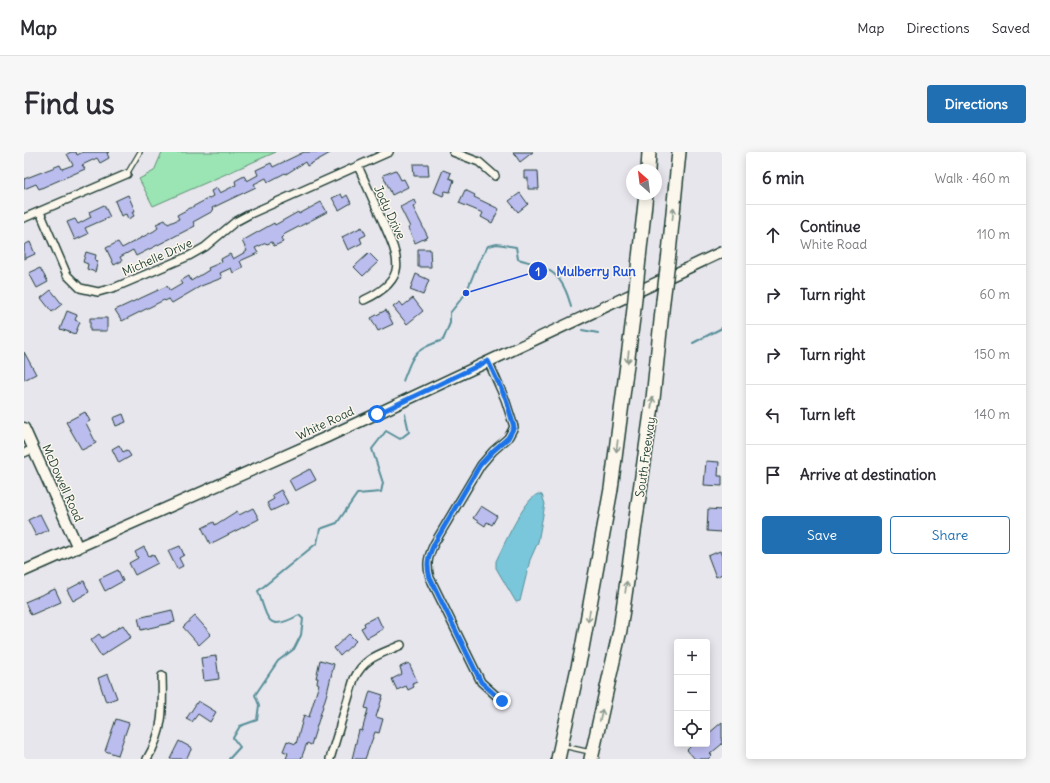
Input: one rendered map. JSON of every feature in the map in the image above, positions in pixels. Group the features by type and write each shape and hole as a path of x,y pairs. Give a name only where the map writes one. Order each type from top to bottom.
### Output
{"highway":[{"path":"648,164 649,152"},
{"name":"South Freeway","path":"592,756 620,630 653,399 679,152"},
{"path":"558,759 562,746 592,597 611,489 633,318 645,200"}],"street":[{"name":"Michelle Drive","path":"40,212 67,275 80,288 98,292 116,287 189,256 205,247 235,222 389,152"},
{"path":"453,152 479,162 495,176"},
{"name":"Jody Drive","path":"358,166 397,252 397,268 390,283 378,293 364,300"},
{"path":"24,218 127,174"},
{"name":"White Road","path":"24,571 327,437 722,252"},
{"path":"488,361 506,399 514,427 508,438 480,465 434,544 428,557 427,565 430,578 481,682 502,701"},
{"name":"McDowell Road","path":"24,428 29,451 78,548"},
{"path":"330,759 354,679 359,668 369,660 401,645"},
{"path":"147,759 160,733 163,702 162,676"}],"lane":[{"path":"127,174 140,152"},
{"path":"562,746 592,756"}],"green space":[{"path":"162,152 276,152 153,206 139,179 154,171"}],"water":[{"path":"538,494 542,495 545,504 538,542 530,560 520,601 516,602 496,568 496,561 520,514 532,498"}],"building":[{"path":"76,152 77,155 83,152 109,152 107,153 109,158 100,163 97,158 82,165 85,169 39,189 36,184 24,189 24,179 60,165 62,169 73,165 67,154"},
{"path":"304,152 332,152 307,166 305,162 286,174 285,173 268,182 266,178 254,184 256,187 212,208 213,211 193,222 195,226 136,256 133,250 120,257 122,261 114,265 106,248 118,242 122,248 154,231 158,228 156,224 165,220 168,224 179,219 177,215 213,196 211,191 217,188 220,193 236,185 235,181 244,176 247,181 258,175 256,170 271,163 273,167"},
{"path":"513,152 533,152 520,162"},
{"path":"413,164 428,164 429,176 414,176"},
{"path":"396,170 401,180 404,179 408,187 392,195 383,175"},
{"path":"443,170 451,173 449,178 454,180 450,192 445,191 443,196 434,192"},
{"path":"524,171 538,171 539,189 528,189 528,178 524,178"},
{"path":"465,190 475,195 474,197 499,209 492,223 481,217 483,213 459,203"},
{"path":"520,193 528,204 518,212 509,201"},
{"path":"341,194 343,198 347,195 351,203 339,210 332,198"},
{"path":"128,195 135,211 132,212 134,216 128,219 126,214 121,216 115,201"},
{"path":"414,200 416,205 413,207 428,237 415,243 408,228 410,227 400,207"},
{"path":"321,202 327,212 285,234 281,238 283,242 274,246 272,242 266,243 255,248 258,253 240,261 243,268 233,273 231,268 220,273 222,278 201,286 172,303 169,299 164,300 122,321 115,310 167,286 170,291 182,284 180,281 189,276 191,281 209,270 208,268 222,262 221,259 230,254 233,259 247,251 242,241 274,223 275,225 298,212 299,214"},
{"path":"104,205 110,217 85,228 88,234 75,240 67,222 75,219 78,224 91,217 89,212"},
{"path":"362,227 366,235 360,238 362,243 348,250 342,237"},
{"path":"30,242 35,254 24,259 24,245"},
{"path":"418,249 430,249 431,267 418,267"},
{"path":"86,252 96,255 95,260 98,261 95,272 87,269 88,264 83,262"},
{"path":"369,253 378,262 363,276 354,267"},
{"path":"40,268 48,282 37,288 29,273"},
{"path":"416,274 429,280 423,295 410,290"},
{"path":"51,290 62,304 52,312 41,298"},
{"path":"413,298 423,311 407,324 393,307 400,302 403,306"},
{"path":"386,310 393,324 378,331 371,318"},
{"path":"67,311 77,315 75,320 80,322 75,334 60,329"},
{"path":"90,318 107,318 107,331 90,331"},
{"path":"24,352 36,374 24,380"},
{"path":"85,412 90,421 86,423 96,443 82,450 66,422"},
{"path":"123,414 126,422 116,426 113,418"},
{"path":"119,445 123,452 127,450 131,456 119,463 112,449"},
{"path":"706,461 719,462 718,476 722,476 722,486 704,485"},
{"path":"310,469 316,480 295,491 289,480"},
{"path":"281,490 288,503 271,511 267,503 274,499 272,495"},
{"path":"481,506 497,516 492,525 487,522 485,526 473,518"},
{"path":"253,508 259,519 210,544 202,528 214,522 215,525 237,511 239,515"},
{"path":"708,509 722,510 721,532 707,531"},
{"path":"40,514 48,530 36,536 28,520"},
{"path":"180,546 184,555 179,558 183,566 177,569 168,551"},
{"path":"144,547 149,556 153,554 158,563 135,575 129,563 138,558 135,552"},
{"path":"720,551 722,557 722,574 716,577 708,556"},
{"path":"118,570 123,581 105,591 99,579"},
{"path":"84,581 89,592 73,601 67,590"},
{"path":"55,589 61,602 31,615 25,602"},
{"path":"172,610 175,622 141,630 138,618"},
{"path":"195,616 211,634 199,645 183,627"},
{"path":"377,616 383,629 367,638 361,628 365,626 364,623"},
{"path":"123,625 131,637 101,656 91,640 99,634 102,638"},
{"path":"349,634 356,641 340,656 334,648"},
{"path":"216,656 219,679 204,681 201,658"},
{"path":"320,660 334,664 311,745 307,743 301,759 286,759 288,753 283,751 287,741 296,744 304,715 309,717 319,684 317,683 318,678 316,678"},
{"path":"409,663 417,681 412,683 414,687 408,690 406,686 397,690 392,679 402,674 400,667"},
{"path":"108,674 117,698 106,702 98,678"},
{"path":"370,691 383,695 376,717 383,719 379,733 375,732 365,759 352,759 359,730 362,731 368,709 365,708"},
{"path":"198,701 216,712 210,722 198,714 192,722 186,719"},
{"path":"116,719 129,723 118,755 105,751"},
{"path":"722,722 722,744 710,754 712,755 708,759 695,759 687,750 690,747 710,747 710,732"},
{"path":"179,741 192,748 186,759 170,759"}],"waterway":[{"path":"403,381 416,354 433,343 443,340 450,323 450,313 466,293 478,263 488,246 497,244 516,247 518,259 538,265 553,273 564,286 571,307"},
{"path":"693,343 722,328"},
{"path":"582,330 598,333"},
{"path":"229,759 240,747 233,738 240,726 257,720 259,705 255,695 278,661 294,649 301,635 303,619 299,615 280,623 275,623 270,620 264,609 258,591 317,543 320,529 337,523 357,494 381,492 383,483 372,449 386,431 400,439 409,432 405,414"}],"place":[{"name":"Mulberry Run","path":"466,293"}],"route":[{"path":"377,414 488,361 506,399 514,427 508,438 480,465 434,544 428,557 427,565 430,578 481,682 502,701"}]}
